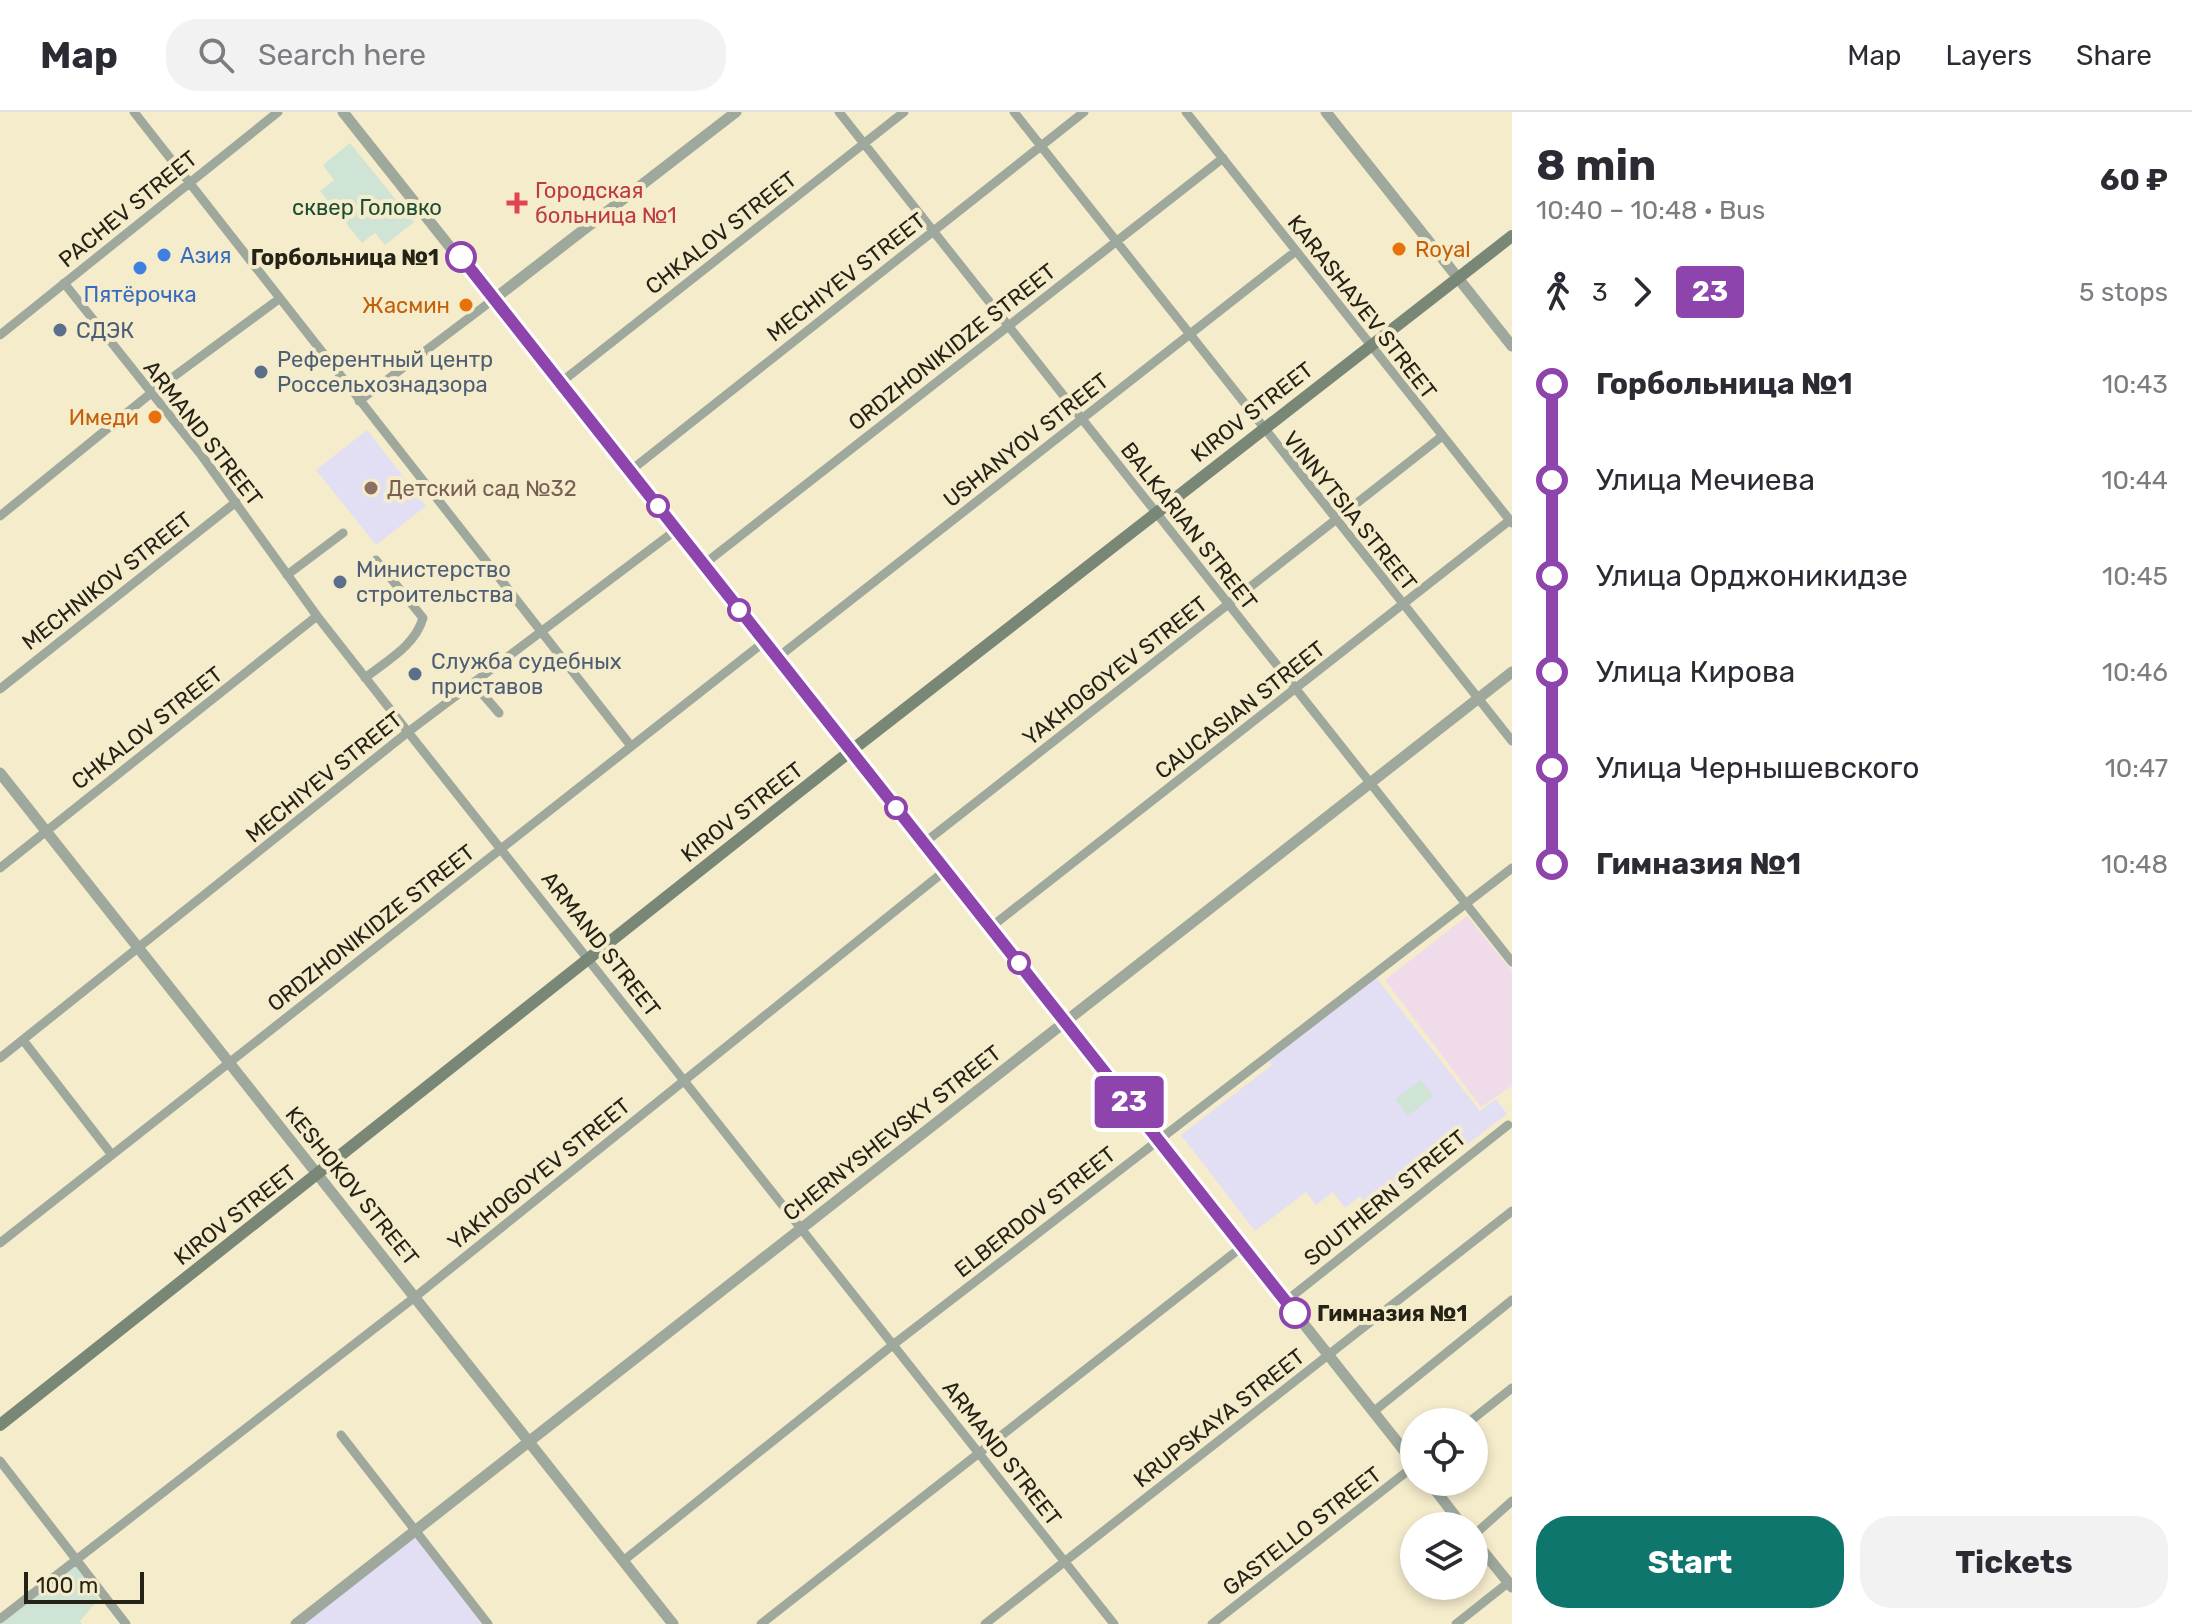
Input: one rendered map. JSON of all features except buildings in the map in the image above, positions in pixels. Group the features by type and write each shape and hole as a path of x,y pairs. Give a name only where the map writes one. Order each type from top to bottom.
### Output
{"main road":[{"name":"KIROV STREET","path":"0,1425 852,751 1512,236"}],"street":[{"path":"134,112 631,746"},
{"name":"PACHEV STREET","path":"0,335 278,112"},
{"path":"343,112 1400,1446"},
{"path":"359,401 736,112"},
{"name":"BALKARIAN STREET","path":"839,112 1512,962"},
{"name":"CHKALOV STREET","path":"560,383 904,112"},
{"name":"VINNYTSIA STREET","path":"1014,112 1512,741"},
{"name":"MECHIYEV STREET","path":"630,471 1084,112"},
{"name":"KARASHAУEV STREET","path":"1186,112 1511,522"},
{"path":"1326,112 1512,346"},
{"name":"ORDZHONIKIDZE STREET","path":"703,565 1223,158"},
{"name":"USHANYOV STREET","path":"777,658 1296,251"},
{"name":"ARMAND STREET","path":"64,283 236,502 365,678 591,959 1114,1624"},
{"path":"0,516 150,394 279,299"},
{"name":"YAKHOGOYEV STREET","path":"924,843 1441,437"},
{"name":"MECHNIKOV STREET","path":"0,689 236,502"},
{"name":"CAUCASIAN STREET","path":"991,927 1511,522"},
{"name":"MECHIYEV STREET","path":"0,1058 408,732 676,530"},
{"path":"287,575 343,533"},
{"path":"365,678 404,647 417,633 423,618 376,560"},
{"name":"CHKALOV STREET","path":"0,868 317,616"},
{"name":"ORDZHONIKIDZE STREET","path":"0,1243 764,642"},
{"name":"CHERNYSHEVSKY STREET","path":"296,1624 1512,672"},
{"path":"474,684 499,713"},
{"name":"KESHOKOV STREET","path":"0,773 673,1624"},
{"name":"ELBERDOV STREET","path":"623,1561 894,1344 1512,868"},
{"name":"YAKHOGOYEV STREET","path":"0,1619 415,1297 946,870"},
{"path":"23,1040 112,1155"},
{"name":"SOUTHERN STREET","path":"1286,1301 1508,1125"},
{"name":"KRUPSKAYA STREET","path":"985,1624 1512,1211"},
{"path":"761,1624 1243,1246"},
{"path":"1373,1412 1512,1300"},
{"path":"1487,1408 1512,1388"},
{"path":"341,1435 488,1624"},
{"path":"0,1461 126,1624"},
{"name":"GASTELLO STREET","path":"1212,1624 1400,1475"},
{"path":"1440,1496 1452,1512"},
{"path":"1488,1524 1512,1501"},
{"path":"1456,1624 1510,1584 1488,1555"}],"shaded area":[{"name":"Детский сад №32","path":"367,430 426,506 376,545 316,470"},
{"path":"1467,916 1512,971 1512,1086 1481,1107 1385,980"},
{"path":"1374,975 1480,1111 1496,1099 1507,1114 1375,1215 1360,1196 1345,1208 1333,1192 1316,1205 1306,1192 1255,1231 1181,1135 1272,1065 1267,1058"},
{"path":"414,1532 488,1624 296,1624"}],"green space":[{"name":"сквер Головко","path":"350,143 414,222 385,245 375,233 362,243 320,191 334,180 323,165"},
{"path":"1421,1080 1434,1096 1408,1116 1395,1099"},
{"path":"76,1565 99,1599 80,1621 82,1624 0,1624"}],"bus line":[{"name":"23","path":"461,257 1295,1313"}],"place":[{"name":"Городская больница №1","path":"517,203"},
{"name":"Royal","path":"1399,249"},
{"name":"Азия","path":"164,255"},
{"name":"Горбольница №1","path":"461,257"},
{"name":"Пятёрочка","path":"140,268"},
{"name":"Жасмин","path":"466,305"},
{"name":"СДЭК","path":"60,330"},
{"name":"Референтный центр Россельхознадзора","path":"261,372"},
{"name":"Имеди","path":"155,417"},
{"name":"Детский сад №32","path":"371,488"},
{"name":"Министерство строительства","path":"340,582"},
{"name":"Служба судебных приставов","path":"415,674"},
{"name":"Гимназия №1","path":"1295,1313"}]}
